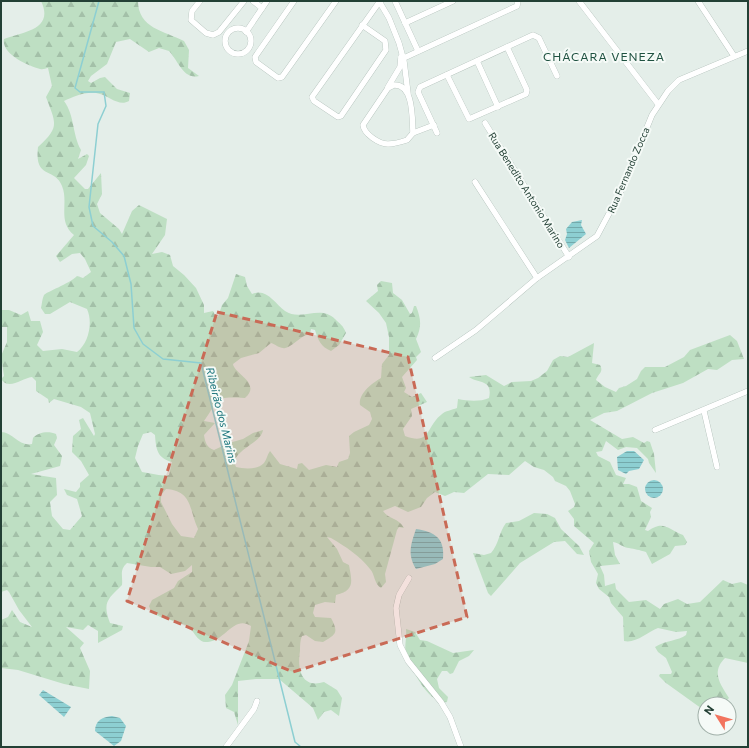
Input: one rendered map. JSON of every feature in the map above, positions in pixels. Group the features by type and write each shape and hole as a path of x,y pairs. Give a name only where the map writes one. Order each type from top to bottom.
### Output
{"street":[{"path":"200,1 192,11 191,20 194,24 210,35 218,32 244,1"},
{"path":"253,1 262,8"},
{"path":"246,32 267,1"},
{"path":"294,1 255,57 256,62 278,78 282,78 336,1"},
{"path":"362,25 384,40 387,45 386,50 341,116 338,117 314,101 312,97 362,25 379,1 394,31 401,57 404,62 413,133"},
{"path":"395,1 418,51"},
{"path":"405,23 452,1"},
{"path":"401,57 418,51 517,6 518,1"},
{"path":"579,1 658,104"},
{"path":"698,1 734,56"},
{"path":"238,28 246,32 251,40 249,49 244,53 238,54 230,51 225,43 229,32 238,28"},
{"path":"437,133 418,89 447,75 533,35 537,36 557,76"},
{"path":"447,75 468,119 526,94 527,92 507,47"},
{"name":"Rua Fernando Zocca","path":"435,358 476,330 537,278 597,236 621,192 652,114 658,104 679,80 748,51"},
{"path":"401,57 400,67 364,124 364,131 381,142 390,144 409,139 413,133 434,125"},
{"path":"477,61 498,107"},
{"path":"388,88 394,85 400,85 408,93"},
{"name":"Rua Benedito Antonio Marino","path":"485,123 569,256"},
{"path":"475,182 537,278"},
{"path":"655,430 704,411 748,391"},
{"path":"704,411 717,466"},
{"path":"409,578 398,595 396,608 400,645 408,661 442,702 450,717 461,747"},
{"path":"226,747 254,709 257,701"}],"highlighted area":[{"path":"217,312 408,357 467,617 293,672 127,601"}],"green space":[{"path":"41,1 138,1 139,10 147,23 184,41 189,50 188,68 199,76 189,75 185,72 169,51 159,48 149,52 130,39 116,42 107,64 91,76 88,81 91,83 105,77 117,89 130,93 129,101 122,103 96,93 86,93 64,101 68,107 76,138 81,150 78,159 87,154 89,156 86,165 74,178 85,189 88,189 101,173 102,194 97,204 100,213 119,229 122,234 132,211 139,205 167,219 165,235 152,254 162,252 170,255 173,266 196,288 204,305 204,313 213,311 216,317 218,317 222,305 228,298 236,274 245,277 247,286 252,294 262,293 270,297 285,311 297,315 323,313 335,319 343,326 345,330 346,333 339,345 331,351 322,345 315,330 311,329 310,334 306,335 289,347 282,348 271,343 259,353 241,358 233,364 234,368 249,383 249,393 245,398 223,398 219,400 204,421 215,423 204,435 207,444 214,450 263,430 258,438 240,452 234,462 236,467 258,467 264,463 270,451 280,464 297,469 298,464 302,463 309,470 326,465 337,467 339,462 348,459 350,453 349,436 369,425 372,419 370,412 360,405 361,397 370,386 381,378 382,364 389,355 389,337 386,323 379,313 366,301 378,291 377,285 381,281 392,283 393,293 402,300 410,314 412,313 414,306 416,306 420,319 420,326 416,339 421,352 416,357 417,360 402,377 406,388 404,392 412,397 421,393 427,402 411,409 412,416 403,429 405,436 413,438 424,437 442,414 457,408 458,399 474,401 489,398 490,392 487,385 469,377 486,375 504,386 512,382 531,381 547,371 553,360 560,356 568,357 594,343 592,363 600,365 601,367 600,373 596,380 605,387 616,392 619,388 626,386 637,379 645,367 665,367 684,357 690,350 730,335 737,341 744,359 732,360 717,370 708,369 683,383 652,393 617,411 604,413 590,420 622,439 633,437 644,443 647,441 650,442 654,454 656,473 648,459 637,448 626,447 618,450 606,441 602,451 596,452 598,456 610,462 616,475 626,478 623,484 629,484 637,487 641,501 652,508 650,512 651,517 645,530 648,531 658,526 666,527 683,535 687,542 685,545 675,546 670,554 652,564 646,552 627,548 613,542 615,555 620,564 600,566 604,575 605,586 615,583 616,589 629,602 646,600 660,609 664,604 678,599 687,604 700,602 723,580 732,584 741,582 748,585 748,663 725,658 718,668 718,678 728,696 697,696 697,705 666,683 659,676 660,674 671,674 672,672 666,658 658,652 655,647 683,637 686,635 687,631 676,632 658,628 633,641 624,641 623,617 611,603 609,597 599,589 596,583 598,574 591,562 589,551 594,543 574,526 574,519 568,511 574,507 575,504 570,491 566,486 555,481 553,477 544,470 534,467 525,461 509,475 488,474 464,493 454,492 445,496 435,492 427,498 421,507 408,512 395,506 383,511 385,514 399,522 404,528 399,527 397,530 385,574 386,582 381,588 377,584 372,571 366,564 342,545 327,537 337,549 343,562 349,565 351,584 346,591 336,595 335,603 325,602 315,605 313,613 315,617 331,618 335,627 335,633 323,642 315,641 306,635 302,636 300,643 299,664 302,676 306,680 316,683 324,682 337,690 342,698 339,716 331,710 324,712 318,720 313,708 279,679 256,679 238,681 238,725 234,712 226,708 225,695 232,685 249,641 251,626 245,623 240,624 214,640 204,642 187,626 160,617 151,611 149,606 152,600 174,588 178,581 192,572 192,565 185,571 171,574 160,567 127,563 122,571 122,585 110,598 107,605 110,623 123,626 122,630 98,643 98,631 88,625 83,630 66,627 84,643 80,648 90,671 89,689 64,684 18,670 1,668 1,620 8,617 12,610 20,622 32,627 19,610 9,592 7,590 1,592 1,432 9,434 20,442 27,444 32,444 33,438 41,433 47,432 56,434 57,438 54,445 62,456 60,466 31,474 56,478 57,495 50,502 52,516 63,529 70,530 82,516 77,499 67,495 64,489 76,492 80,487 80,483 89,475 81,461 72,452 73,436 81,429 79,420 83,418 94,436 95,434 90,413 81,407 54,399 49,403 48,399 36,391 36,381 32,377 12,384 8,384 1,379 4,376 1,356 7,342 7,327 1,327 1,310 9,310 21,315 28,311 31,321 40,321 43,332 37,345 43,351 62,349 77,352 87,338 90,326 87,309 70,302 50,314 45,314 41,308 44,295 69,282 77,276 83,278 91,272 85,259 80,253 72,254 60,262 56,256 74,235 66,224 64,192 62,186 59,180 42,169 39,164 38,147 50,135 54,125 54,119 46,97 52,86 48,68 40,69 23,62 11,54 4,44 4,39 27,32 40,24 44,18 44,11","holes":["151,432 155,435 158,452 163,458 172,462 169,475 142,472 135,458 143,434","166,489 181,493 189,503 198,529 194,538 181,536 172,524 161,502 161,495"]},
{"path":"534,513 547,514 555,518 561,529 579,546 584,555 577,554 565,541 554,542 520,563 491,596 488,593 473,553 484,555 491,553 496,546 506,523 519,521"},
{"path":"406,629 415,632 420,640 427,641 453,653 474,650 469,656 459,661 453,673 450,674 447,671 442,671 437,679 439,688 448,697 447,702 434,698 427,692 416,677 406,654"}],"water":[{"path":"582,220 581,225 586,234 569,248 565,240 567,234 566,229 572,222"},
{"path":"627,451 634,451 644,460 639,469 629,471 626,474 618,470 617,457"},
{"path":"654,480 658,481 662,485 662,493 658,497 654,498 650,497 646,493 645,489 646,485 650,481"},
{"path":"416,529 429,532 437,537 442,546 443,559 435,564 416,569 413,564 411,554 411,544"},
{"path":"43,690 71,707 64,717 39,695"},
{"path":"112,716 120,718 126,726 121,741 114,746 95,731 96,724 100,720"}],"waterway":[{"name":"Ribeirão dos Marins","path":"99,1 75,88 80,92 104,92 106,106 98,124 89,207 93,226 112,242 124,256 131,284 134,328 143,344 163,359 201,363 295,742 301,747"}],"district":[{"name":"CHÁCARA VENEZA","path":"604,56"}]}
